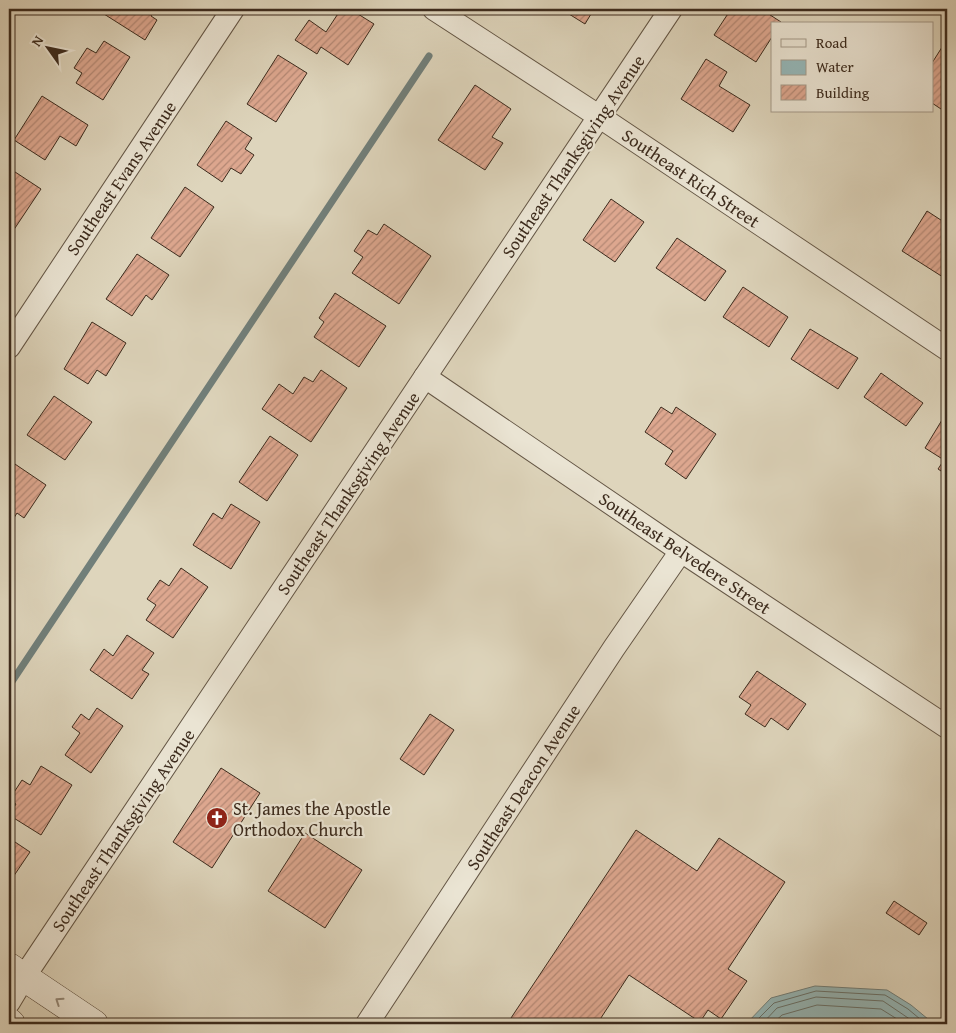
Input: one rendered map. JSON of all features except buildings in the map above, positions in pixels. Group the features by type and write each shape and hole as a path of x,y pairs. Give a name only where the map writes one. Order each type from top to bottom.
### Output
{"main road":[{"path":"16,972 94,1024"}],"street":[{"name":"Southeast Evans Avenue","path":"9,347 233,9"},
{"name":"Southeast Rich Street","path":"434,9 600,117 947,349"},
{"name":"Southeast Thanksgiving Avenue","path":"9,1002 16,972 425,377 671,9"},
{"name":"Southeast Belvedere Street","path":"425,377 681,551 947,727"},
{"name":"Southeast Deacon Avenue","path":"367,1024 614,648 681,551"}],"water":[{"path":"815,986 887,990 911,1005 934,1024 746,1024 771,998"}],"waterway":[{"path":"9,686 429,56"}],"place":[{"name":"St. James the Apostle Orthodox Church","path":"217,818"}]}
